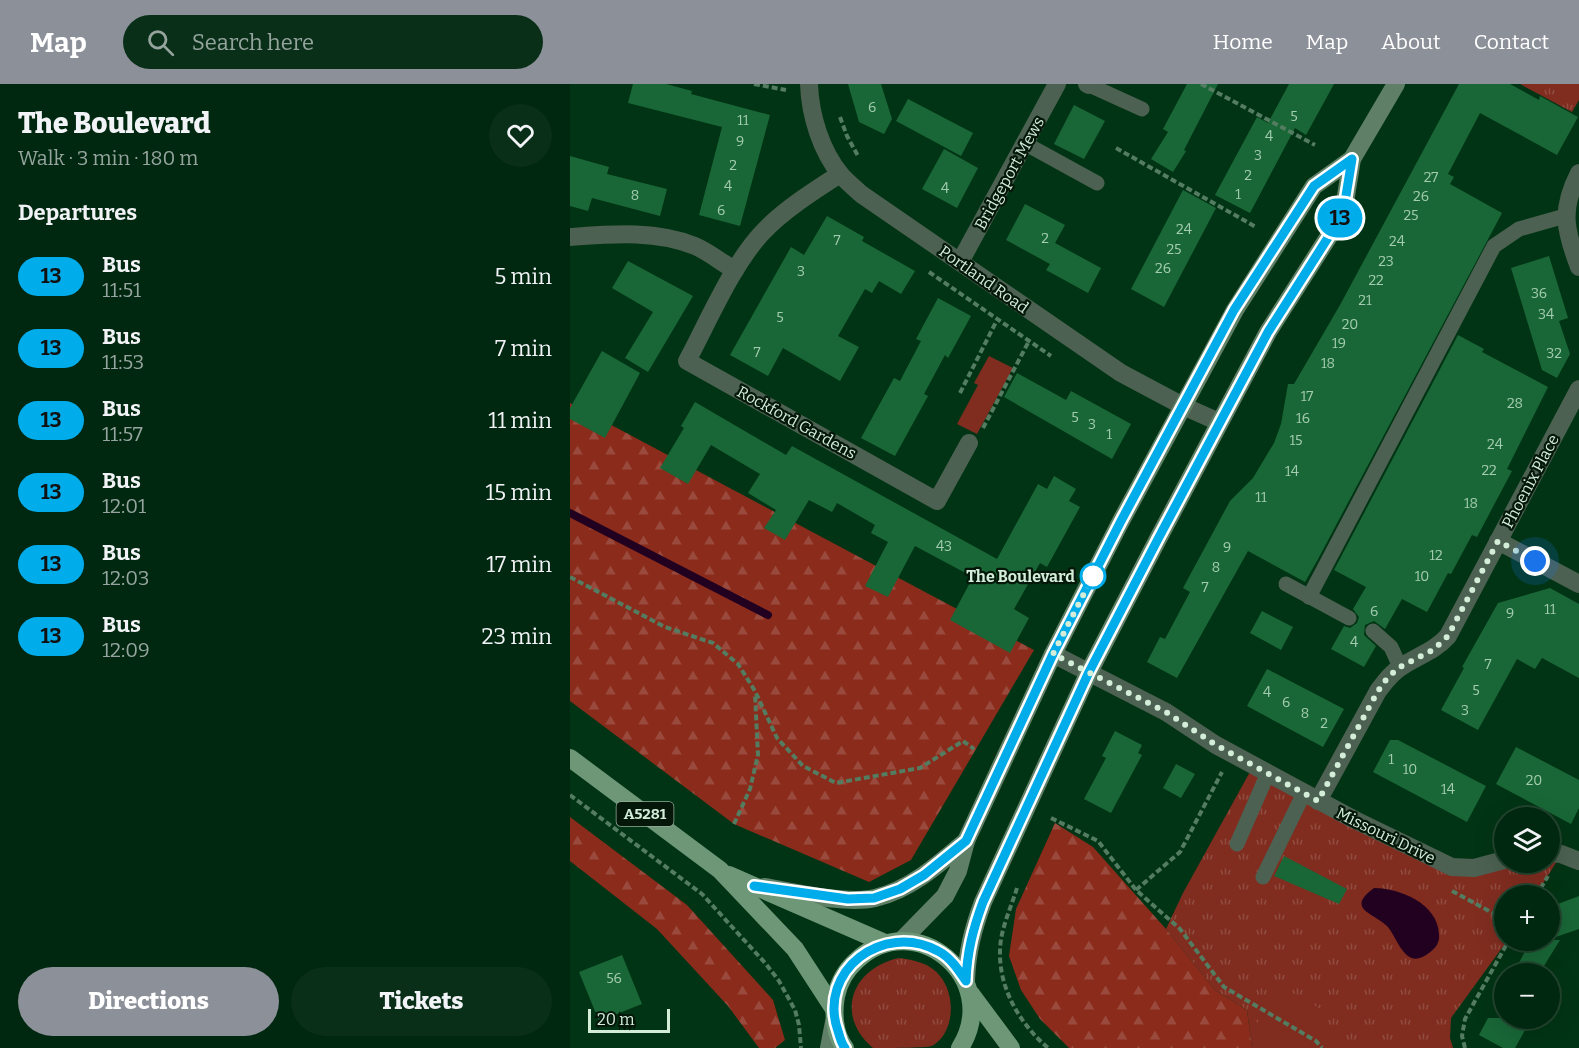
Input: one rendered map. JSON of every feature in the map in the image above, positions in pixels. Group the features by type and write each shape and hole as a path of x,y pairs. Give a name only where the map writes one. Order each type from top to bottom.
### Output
{"main road":[{"name":"A5281","path":"570,758 720,870 795,949 834,1015 845,1048"},
{"name":"A5281","path":"720,870 893,942 921,944 939,951 955,964 1011,1048"},
{"path":"834,1015 838,987 849,968 865,952 893,942"},
{"path":"960,1048 967,1036 972,1015 968,986"}],"street":[{"name":"Portland Road","path":"809,84 813,115 825,148 840,174 861,194 1121,373 1219,422"},
{"name":"Bridgeport Mews","path":"960,262 1057,84"},
{"path":"968,986 966,957 972,932 1000,864 1089,672 1268,332 1343,214 1352,159 1396,84"},
{"path":"893,942 945,896 958,871 966,841 1053,654 1234,310 1314,186 1352,159"},
{"path":"1579,173 1567,200 1565,216 1566,230 1579,267"},
{"name":"Rockford Gardens","path":"840,174 763,231 735,270 687,361 937,501 969,443"},
{"path":"570,237 639,234 667,237 696,247 735,270"},
{"name":"Phoenix Place","path":"1311,797 1388,677 1400,667 1433,650 1448,636 1579,389"},
{"name":"Phoenix Place","path":"1498,541 1579,584"},
{"name":"Missouri Drive","path":"1053,654 1166,712 1232,753 1311,797 1452,867 1474,868 1494,863"},
{"path":"754,886 848,899 874,898 900,889 924,875 966,841"},
{"path":"1560,854 1579,861"},
{"path":"829,1048 834,1015"}],"lane":[{"path":"1088,85 1142,109"},
{"path":"1026,144 1097,183"},
{"path":"1309,597 1494,246 1519,229 1565,216"},
{"path":"1286,584 1349,618"},
{"path":"1373,631 1391,646 1400,667"},
{"path":"1237,844 1268,773"},
{"path":"1263,877 1311,797"}],"path":[{"path":"754,84 786,90"},
{"path":"1201,84 1315,145"},
{"path":"837,109 847,136 860,160"},
{"path":"1116,148 1256,226"},
{"path":"960,393 997,320"},
{"path":"969,443 978,436 1029,341"},
{"path":"570,577 665,627 713,643 738,664 755,691 777,738 803,766 836,783 920,768 963,741 974,749"},
{"path":"734,824 750,789 758,755 755,691"},
{"path":"1136,890 1180,852 1232,753"},
{"path":"570,795 702,894 766,964 779,981 795,1010 800,1026 801,1048"},
{"path":"1051,818 1098,841 1136,890 1180,929 1224,987 1316,1041 1322,1048"},
{"path":"1000,864 1021,876 1002,934 1000,950 1004,982 1012,1004 1024,1024 1048,1048"},
{"path":"1465,1048 1462,1036 1465,1019 1503,951"}],"green space":[{"path":"1520,84 1579,84 1579,100 1572,112"},
{"path":"989,356 1013,368 977,434 957,424 978,385 974,383"},
{"path":"570,403 1034,650 911,860 869,882 734,824 570,701"},
{"path":"1251,770 1449,875 1494,866 1494,873 1550,873 1542,885 1494,885 1494,951 1500,951 1451,1018 1450,1038 1453,1048 1252,1048 1247,1010 1216,991 1166,929 1183,893"},
{"path":"570,817 687,905 773,1000 785,1040 775,1048 759,1048 728,1006 657,929 570,861"},
{"path":"1055,823 1093,847 1166,929 1216,991 1247,1010 1252,1048 1069,1048 1040,1019 1021,990 1009,956 1016,909"},
{"path":"899,958 927,965 940,976 949,993 951,1013 949,1023 940,1040 932,1046 873,1048 861,1035 854,1021 852,1008 854,994 860,982 883,963"},
{"path":"1278,985 1326,1012 1320,1048 1270,1048 1256,1040 1254,1029"}],"shaded area":[{"path":"1374,888 1395,891 1425,906 1437,923 1439,940 1434,949 1421,958 1408,956 1403,951 1387,926 1362,906 1366,895"}],"building":[{"path":"633,84 666,84 692,91 691,94 770,115 740,226 699,215 722,127 628,103"},
{"path":"848,84 881,84 892,119 884,134 859,122"},
{"path":"1187,84 1218,84 1184,150 1186,151 1173,172 1151,159 1168,132 1163,129"},
{"path":"1289,84 1334,84 1306,135 1295,128 1250,213 1215,195 1257,117 1268,123"},
{"path":"1459,84 1510,84 1539,100 1540,96 1578,117 1557,155 1480,113 1448,174 1454,177 1450,184 1502,213 1317,561 1305,582 1248,551 1177,678 1147,662 1160,637 1165,639 1190,592 1183,588 1230,501 1253,478 1274,443 1281,424 1288,384 1294,384 1340,305"},
{"path":"908,99 973,133 961,156 896,121"},
{"path":"1074,105 1105,121 1084,159 1054,144"},
{"path":"944,149 978,168 957,208 922,189"},
{"path":"570,156 609,167 607,174 667,189 660,216 592,198 588,211 570,206"},
{"path":"1183,190 1216,208 1164,307 1131,289"},
{"path":"1025,204 1065,225 1055,243 1101,268 1088,293 1046,270 1050,264 1006,240"},
{"path":"827,216 864,237 862,241 915,271 901,294 879,281 872,293 865,289 838,336 859,347 840,381 783,348 768,376 730,355 791,247 804,255"},
{"path":"1549,256 1568,318 1559,321 1570,354 1557,378 1542,370 1511,268"},
{"path":"628,261 693,296 648,372 625,358 653,312 612,288"},
{"path":"938,298 971,316 948,358 945,355 924,394 928,396 895,456 861,438 894,378 900,381 921,341 916,339"},
{"path":"1458,335 1484,349 1482,352 1548,387 1507,469 1512,471 1477,537 1472,535 1427,612 1402,599 1385,629 1374,621 1365,625 1364,635 1376,646 1364,667 1331,649 1344,626 1350,628 1357,623 1359,617 1353,609 1366,587 1334,570"},
{"path":"602,351 640,373 605,438 570,419 570,408"},
{"path":"1017,373 1066,400 1071,391 1131,424 1112,459 1004,397"},
{"path":"695,402 786,455 792,446 997,559 1038,484 1047,489 1054,476 1076,489 1069,501 1080,507 1047,567 1040,563 1014,609 1029,618 1010,653 950,620 973,577 915,546 888,597 865,586 888,542 871,533 875,525 837,503 832,512 809,500 785,540 764,528 776,510 748,493 760,474 711,445 688,484 660,468 684,428 681,426"},
{"path":"1550,588 1579,604 1579,678 1542,658 1535,669 1517,659 1478,730 1441,710 1498,603"},
{"path":"1262,611 1293,627 1281,650 1250,633"},
{"path":"1267,669 1344,709 1323,747 1247,706"},
{"path":"1115,731 1142,745 1138,753 1142,755 1111,813 1084,799 1106,758 1102,756"},
{"path":"1390,740 1398,740 1486,786 1467,822 1373,772"},
{"path":"1516,747 1579,780 1579,808 1571,824 1560,818 1560,807 1539,807 1496,784"},
{"path":"1176,764 1195,774 1181,798 1163,788"},
{"path":"1284,856 1347,889 1339,904 1274,876"},
{"path":"1579,896 1579,929 1560,936 1560,903"},
{"path":"1525,951 1553,951 1546,963 1519,963"},
{"path":"622,955 642,1004 599,1021 579,972"},
{"path":"1488,1018 1494,1018 1494,1029 1526,1029 1515,1048 1503,1048 1479,1035"}],"waterway":[{"path":"570,513 768,615"}],"bus line":[{"name":"13","path":"754,886 848,899 874,898 900,889 924,875 966,841 1053,654 1234,310 1314,186 1352,159 1343,214 1268,332 1198,461 1089,672 983,902 966,957 966,981 955,964 939,951 921,944 901,941 885,943 865,952 849,968 838,987 834,1022 845,1048"}],"place":[{"name":"The Boulevard","path":"1093,576"}],"route":[{"path":"1093,576 1053,654 1166,712 1216,745 1318,801 1378,691 1388,677 1400,667 1433,650 1448,636 1498,541 1535,561"}]}
